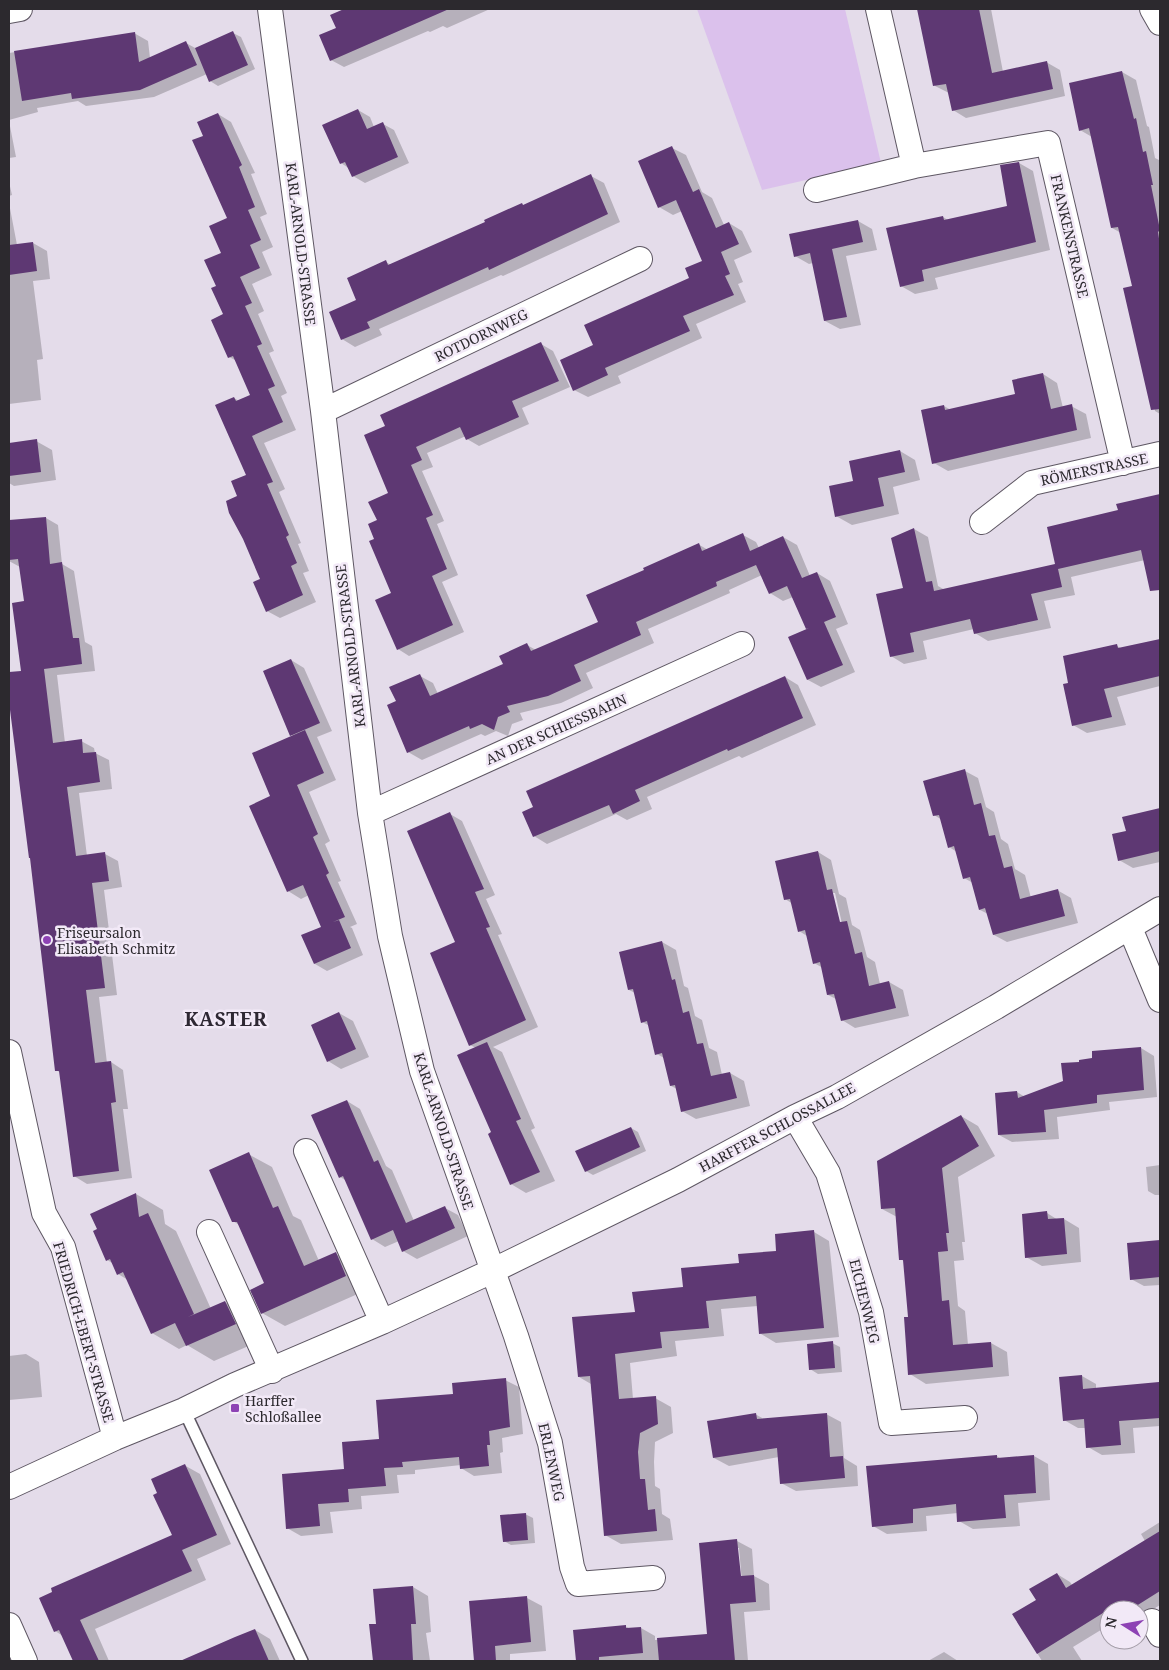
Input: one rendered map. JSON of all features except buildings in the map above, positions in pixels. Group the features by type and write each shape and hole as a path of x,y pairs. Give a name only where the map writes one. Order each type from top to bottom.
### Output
{"street":[{"path":"9,11 20,9"},
{"name":"KARL-ARNOLD-STRASSE","path":"270,9 323,412 370,813 390,936 422,1071 492,1271"},
{"path":"878,9 914,166"},
{"path":"1152,9 1160,22"},
{"name":"FRANKENSTRASSE","path":"816,190 914,166 1048,143 1123,463"},
{"name":"ROTDORNWEG","path":"323,412 640,259"},
{"name":"RÖMERSTRASSE","path":"982,522 1032,483 1160,454"},
{"name":"AN DER SCHIESSBAHN","path":"370,813 742,644"},
{"name":"HARFFER SCHLOSSALLEE","path":"9,1487 115,1438 184,1410 382,1322 492,1271 678,1180 896,1064 1160,909"},
{"path":"1130,928 1160,1000"},
{"name":"FRIEDRICH-EBERT-STRASSE","path":"9,1052 44,1213 62,1248 115,1438"},
{"name":"EICHENWEG","path":"795,1117 828,1173 871,1312 891,1423 965,1418"},
{"path":"306,1151 382,1322"},
{"path":"209,1232 272,1371"},
{"name":"ERLENWEG","path":"492,1271 516,1336 550,1443 572,1567 578,1584 653,1578"},
{"path":"9,1625 25,1661"}],"lane":[{"path":"184,1410 302,1661"}],"shaded area":[{"path":"697,9 845,9 881,163 762,190"}],"place":[{"name":"Friseursalon Elisabeth Schmitz","path":"47,940"},
{"name":"Harffer Schloßallee","path":"235,1408"}],"district":[{"name":"KASTER","path":"226,1019"}]}
